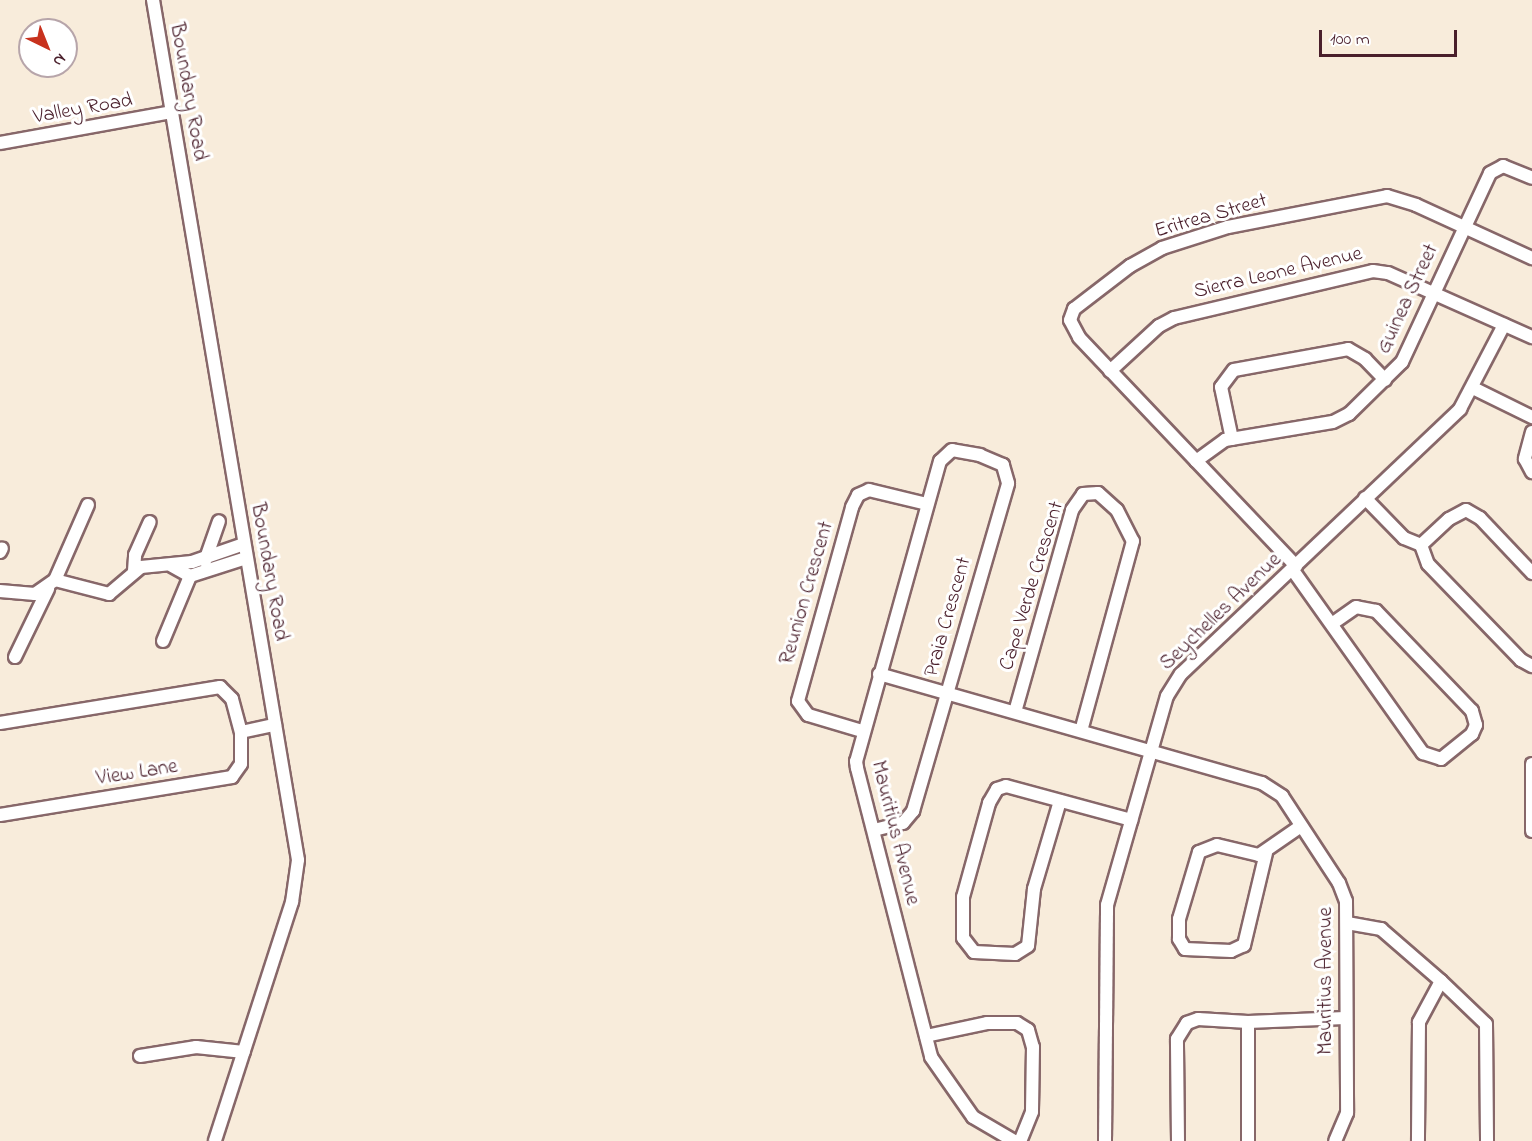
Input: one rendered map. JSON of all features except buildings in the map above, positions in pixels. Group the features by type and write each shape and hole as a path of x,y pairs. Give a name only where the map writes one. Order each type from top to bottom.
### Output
{"street":[{"name":"Boundary Road","path":"153,0 275,725 298,876 215,1141"},
{"name":"Valley Road","path":"0,143 172,112"},
{"name":"Guinea Street","path":"1196,461 1212,446 1232,439 1340,420 1402,362 1463,227 1494,170 1503,166 1532,178"},
{"name":"Eritrea Street","path":"1332,624 1356,607 1376,611 1472,711 1476,725 1472,734 1445,758 1429,758 1332,624 1294,567 1074,330 1070,316 1089,295 1162,248 1228,227 1387,196 1401,198 1463,227"},
{"path":"1463,227 1532,258"},
{"name":"Sierra Leone Avenue","path":"1110,370 1165,322 1224,304 1373,271 1434,293 1532,338"},
{"name":"Seychelles Avenue","path":"1106,1141 1106,917 1131,819 1173,684 1365,498 1460,410 1504,325"},
{"path":"1232,439 1221,387 1234,370 1348,349 1360,354 1385,380"},
{"path":"1473,388 1532,417"},
{"path":"1532,432 1524,459 1532,472"},
{"name":"Praia Crescent","path":"873,830 899,825 911,815 1009,478 1006,468 996,460 961,450 945,454 938,468"},
{"name":"Mauritius Avenue","path":"938,468 862,731 856,761 934,1063 970,1114 1014,1141"},
{"name":"Reunion Crescent","path":"862,731 808,715 798,700 852,507 858,495 869,490 927,504"},
{"name":"Cape Verde Crescent","path":"1016,712 1074,504 1083,494 1098,493 1117,510 1133,541 1080,731"},
{"path":"1365,498 1404,538 1421,545 1428,564 1521,660 1532,666"},
{"path":"15,657 88,505"},
{"path":"1421,545 1449,519 1466,510 1480,518 1532,573"},
{"path":"205,562 219,521"},
{"path":"134,571 135,555 150,522"},
{"path":"163,641 190,576 205,562 244,544"},
{"path":"0,591 35,594 51,584 109,594 134,571 146,566 172,566 246,558"},
{"path":"172,566 190,576"},
{"name":"Mauritius Avenue","path":"879,674 1268,785 1282,796 1339,883 1347,923 1345,1018 1347,1113 1335,1141"},
{"name":"View Lane","path":"0,723 220,687 232,699 241,732 241,764 232,777 0,815"},
{"path":"241,732 275,725"},
{"path":"1532,764 1532,831"},
{"path":"1060,801 1034,889 1028,946 1015,954 974,952 963,938 963,897 992,796 1006,786 1131,819"},
{"path":"1266,853 1244,945 1231,951 1185,949 1179,939 1179,919 1199,852 1217,845 1253,855 1266,853 1301,826"},
{"path":"1347,923 1381,928 1486,1024 1487,1141"},
{"path":"1418,1141 1419,1022 1441,981"},
{"path":"1178,1141 1180,1030 1194,1019 1248,1022 1345,1018"},
{"path":"1248,1022 1248,1141"},
{"path":"926,1036 987,1023 1017,1023 1028,1030 1033,1047 1032,1112 1020,1141"},
{"path":"140,1056 196,1047 244,1052"}]}
